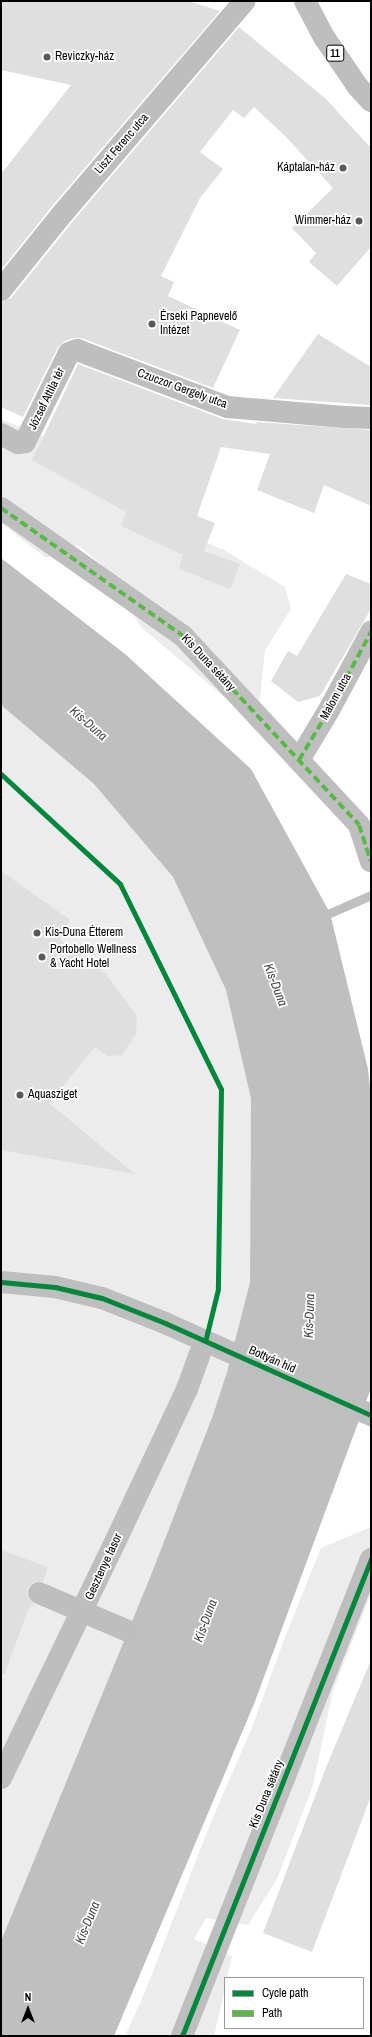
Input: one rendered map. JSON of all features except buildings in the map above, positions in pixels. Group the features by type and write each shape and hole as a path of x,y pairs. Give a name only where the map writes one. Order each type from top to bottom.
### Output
{"street":[{"name":"Liszt Ferenc utca","path":"1,290 63,213 245,1"},
{"name":"11","path":"310,3 324,37 354,81 371,101"},
{"name":"Czuczor Gergely utca","path":"69,353 77,350 227,407 344,418 371,418"},
{"name":"József Attila tér","path":"1,434 18,443 25,442 69,353"},
{"name":"Kis Duna sétány","path":"1,508 183,636 359,825 371,861"},
{"name":"Malom utca","path":"299,760 329,710 371,632"},
{"name":"Bottyán híd","path":"1,1282 55,1287 102,1298 165,1322 371,1416"},
{"name":"Gesztenye fasor","path":"1,1778 82,1612 187,1389 200,1354"},
{"name":"Kis Duna sétány","path":"182,2036 371,1559"},
{"path":"39,1594 128,1631"}],"shaded area":[{"path":"1,419 59,443 171,528 224,550 285,587 291,609 265,650 259,707 229,701 141,627 103,566 78,545 46,558 1,523"},
{"path":"1,705 94,784 173,877 226,990 251,1099 250,1282 227,1372 213,1415 151,1575 1,1941"},
{"path":"371,1527 371,1594 333,1691 313,1785 278,1877 248,1925 206,1918 194,1939 232,1956 227,1977 224,1977 224,1993 214,2036 125,2036 144,1994 211,1822 251,1730 287,1632 321,1548"}],"water":[{"name":"Kis-Duna","path":"1,558 125,654 251,769 330,913 368,1069 371,1096 371,1388 254,1704 114,2036 1,2036 1,1941 151,1575 213,1415 227,1372 250,1282 251,1099 226,990 173,877 94,784 1,705"}],"waterway":[{"path":"330,913 371,895"}],"marked path":[{"path":"1,508 183,636 359,825 371,861"},
{"path":"299,760 329,710 371,632"}],"cycle path":[{"path":"1,774 120,884 221,1089 218,1289 206,1338"},
{"path":"1,1282 55,1287 102,1298 165,1323 371,1415"},
{"path":"182,2036 371,1559"}],"place":[{"name":"Reviczky-ház","path":"47,57"},
{"name":"Káptalan-ház","path":"343,168"},
{"name":"Wimmer-ház","path":"359,221"},
{"name":"Érseki Papnevelő Intézet","path":"152,324"},
{"name":"Kis-Duna Étterem","path":"37,933"},
{"name":"Portobello Wellness & Yacht Hotel","path":"42,957"},
{"name":"Aquasziget","path":"20,1095"}]}
